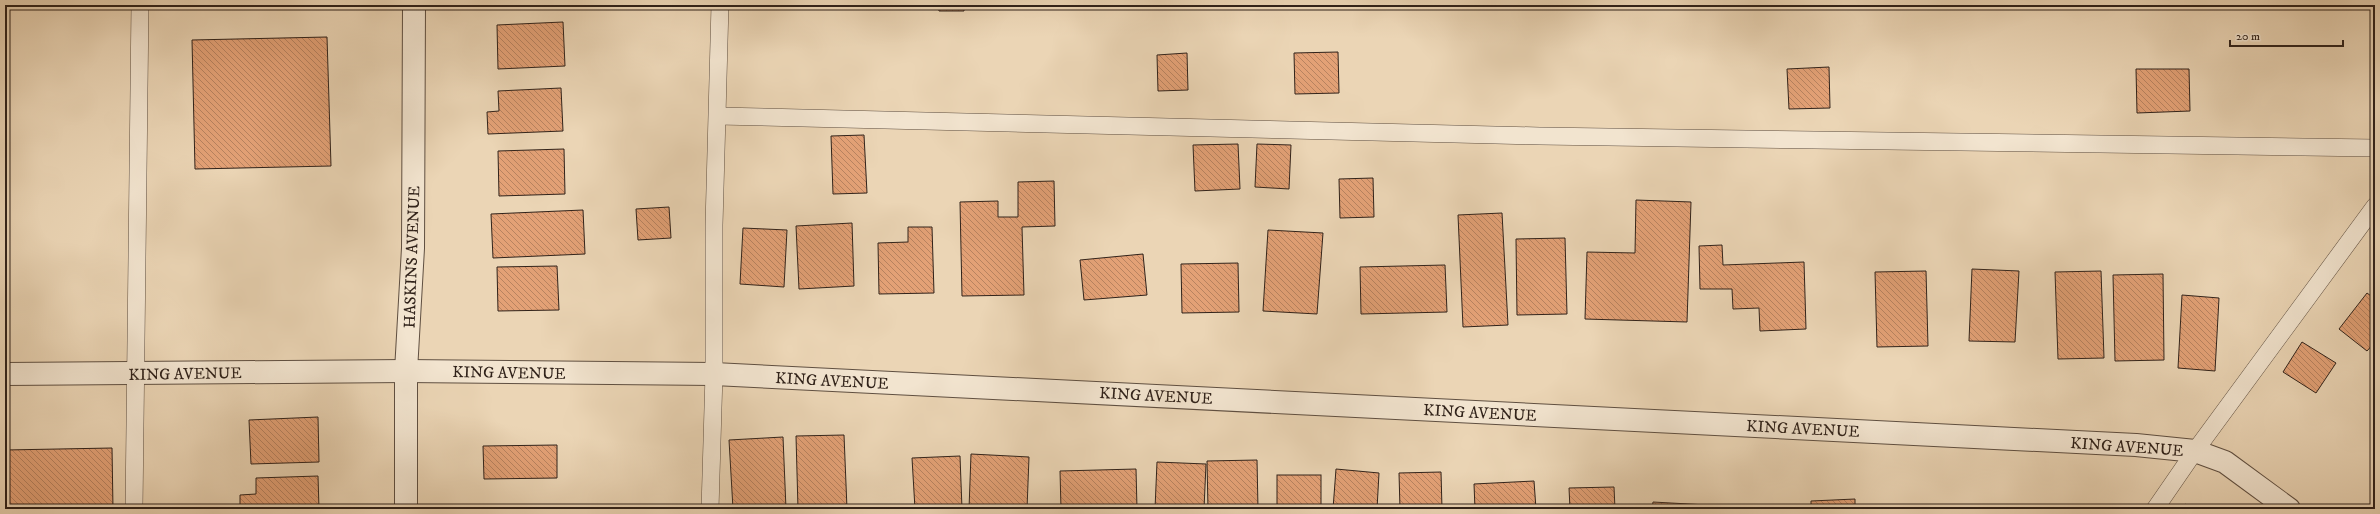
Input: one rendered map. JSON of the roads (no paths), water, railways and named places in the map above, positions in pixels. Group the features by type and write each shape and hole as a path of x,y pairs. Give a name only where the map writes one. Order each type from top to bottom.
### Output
{"street":[{"name":"HASKINS AVENUE","path":"406,509 406,371 413,248 414,5"},
{"name":"KING AVENUE","path":"5,374 406,371 714,374 2136,445 2195,452 2225,462 2289,509"}],"lane":[{"path":"134,509 134,374 140,5"},
{"path":"710,509 714,374 714,225 720,5"},
{"path":"718,116 1540,136 2375,148"},
{"path":"2155,509 2375,206"}]}
